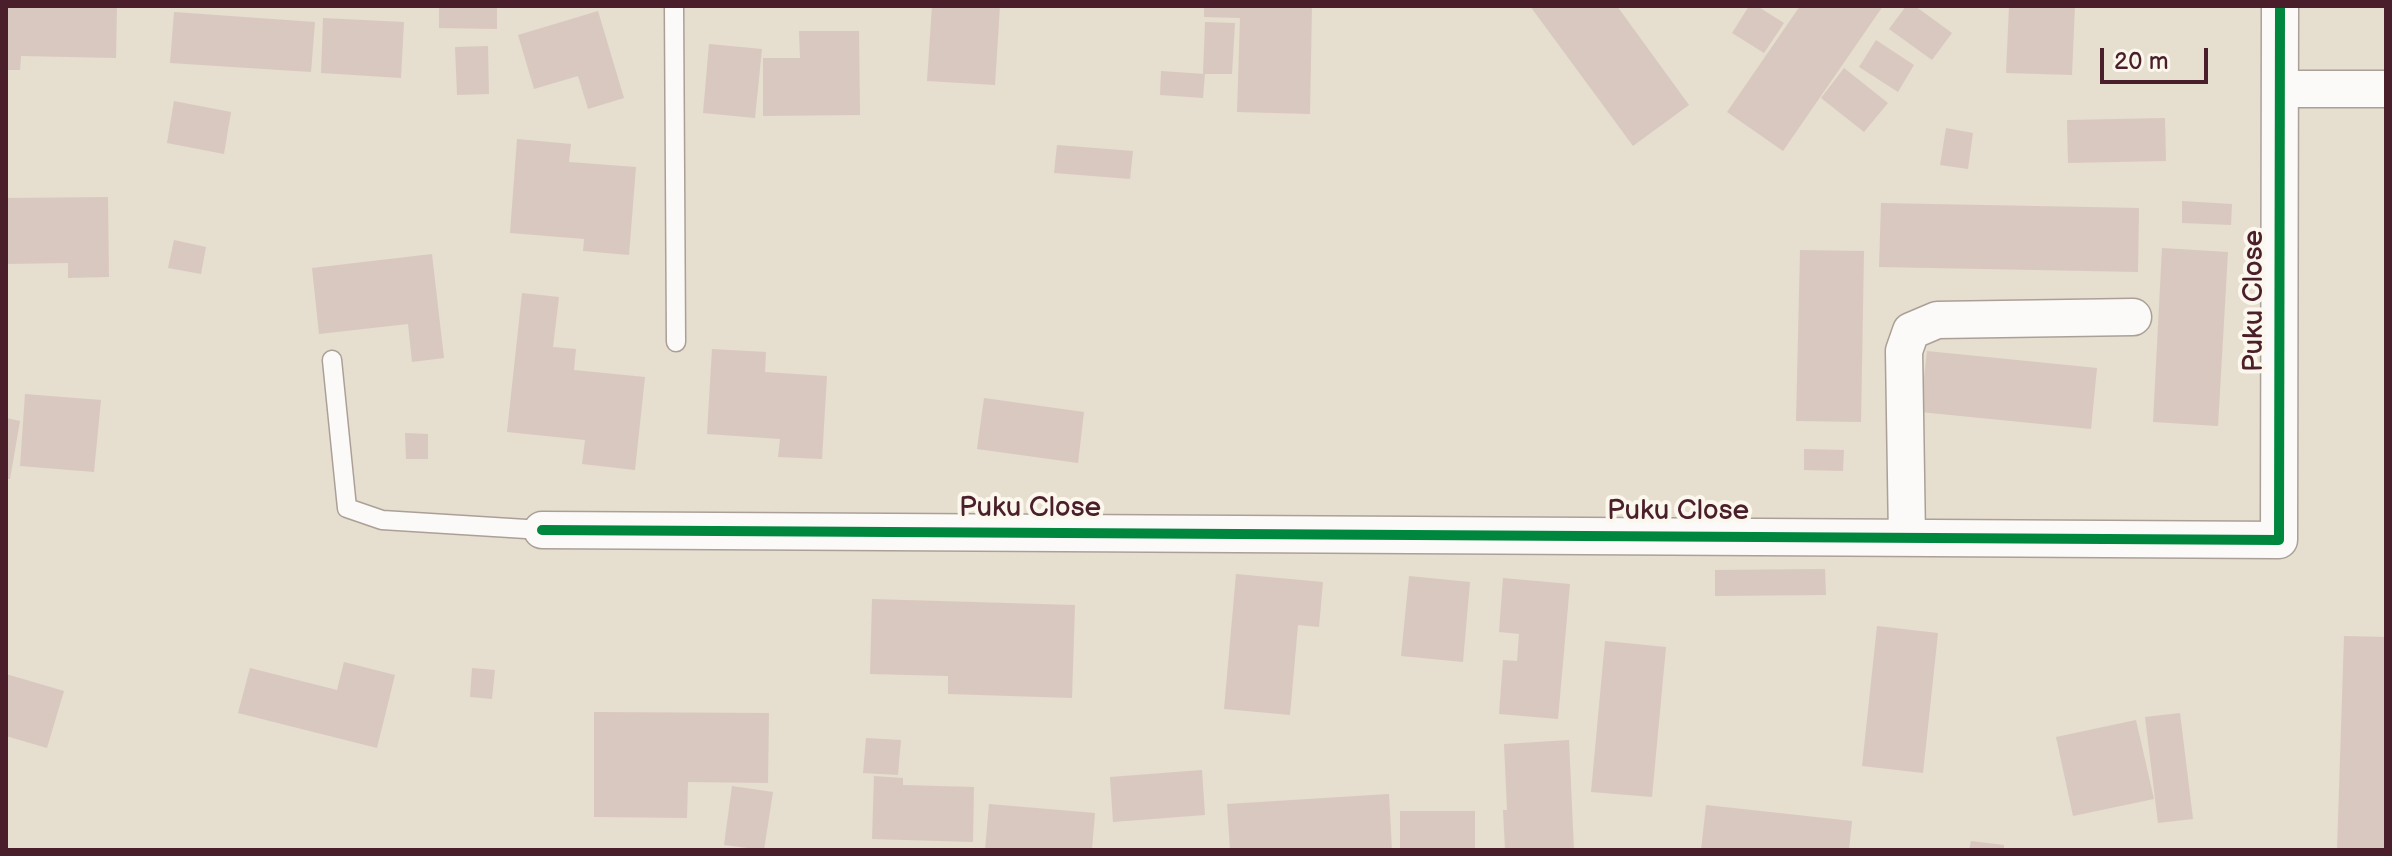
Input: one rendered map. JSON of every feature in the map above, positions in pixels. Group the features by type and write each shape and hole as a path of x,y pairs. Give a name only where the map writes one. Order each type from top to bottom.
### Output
{"street":[{"name":"Puku Close","path":"542,530 2279,540 2280,6"},
{"path":"2280,89 2386,89"},
{"path":"1907,538 1904,351 1911,331 1937,320 2133,317"}],"lane":[{"path":"674,6 676,342"},
{"path":"332,360 347,508 382,520 542,530"}],"building":[{"path":"6,6 117,6 116,58 21,56 20,70 6,70"},
{"path":"439,6 497,6 497,29 439,28"},
{"path":"932,6 1000,6 995,85 927,81"},
{"path":"1204,6 1312,6 1310,114 1237,112 1240,18 1204,17"},
{"path":"1530,6 1617,6 1689,105 1633,146"},
{"path":"1749,6 1757,6 1784,23 1764,53 1732,33"},
{"path":"1800,6 1883,6 1783,151 1727,112"},
{"path":"1906,6 1915,6 1952,33 1932,60 1889,29"},
{"path":"2009,6 2075,6 2072,75 2006,73"},
{"path":"598,11 624,98 588,109 578,76 534,89 518,35"},
{"path":"174,12 315,22 311,72 170,63"},
{"path":"323,18 404,22 401,78 321,73"},
{"path":"1205,22 1235,23 1232,74 1203,74"},
{"path":"799,31 859,31 860,115 763,116 763,58 800,58"},
{"path":"1876,40 1914,65 1898,92 1859,67"},
{"path":"709,44 762,49 755,118 703,113"},
{"path":"488,46 489,94 457,95 455,47"},
{"path":"1844,68 1888,103 1864,132 1821,98"},
{"path":"1161,71 1205,74 1203,98 1160,95"},
{"path":"174,101 231,112 224,154 167,143"},
{"path":"2165,118 2166,161 2068,163 2067,120"},
{"path":"1946,128 1973,133 1968,169 1940,165"},
{"path":"517,139 571,144 569,162 636,167 629,255 583,251 584,239 510,233"},
{"path":"1057,145 1133,151 1130,179 1054,173"},
{"path":"108,197 109,277 68,278 68,263 6,264 6,198"},
{"path":"2182,201 2232,204 2231,225 2182,223"},
{"path":"1881,203 2139,208 2138,272 1879,267"},
{"path":"174,240 206,247 201,274 168,268"},
{"path":"2162,248 2228,252 2218,426 2153,422"},
{"path":"1800,250 1864,251 1861,422 1796,421"},
{"path":"432,254 444,358 412,362 408,324 319,334 312,268"},
{"path":"522,293 559,297 553,347 576,349 574,370 645,377 635,470 582,464 585,440 507,432"},
{"path":"712,349 766,352 765,372 827,376 822,459 778,457 780,439 707,434"},
{"path":"1927,351 2097,368 2091,429 1920,412"},
{"path":"25,394 101,400 94,472 20,466"},
{"path":"984,398 1084,412 1078,463 977,449"},
{"path":"6,418 20,421 10,479 6,479"},
{"path":"405,433 428,434 428,459 406,459"},
{"path":"1804,449 1844,450 1843,471 1804,470"},
{"path":"1825,569 1826,595 1715,596 1715,570"},
{"path":"1236,574 1323,582 1319,627 1298,625 1290,715 1224,709"},
{"path":"1409,576 1470,582 1463,662 1401,656"},
{"path":"1503,578 1570,584 1558,719 1499,714 1503,660 1517,661 1519,634 1499,632"},
{"path":"872,599 1075,605 1072,698 948,694 948,676 870,674"},
{"path":"1877,626 1938,633 1923,773 1862,766"},
{"path":"2344,636 2386,637 2386,850 2337,850"},
{"path":"1605,641 1666,647 1652,797 1591,792"},
{"path":"344,662 395,675 377,748 238,713 250,668 337,690"},
{"path":"472,668 495,670 492,699 470,697"},
{"path":"6,674 64,691 47,748 6,736"},
{"path":"594,712 769,713 768,783 688,782 687,818 594,817"},
{"path":"2180,713 2193,819 2158,823 2145,717"},
{"path":"2136,720 2154,799 2073,816 2056,737"},
{"path":"866,738 901,740 898,775 863,773"},
{"path":"1569,740 1574,850 1505,850 1504,744"},
{"path":"1202,770 1205,815 1113,822 1110,777"},
{"path":"874,776 903,778 903,785 974,787 973,842 872,839"},
{"path":"732,786 773,792 764,850 724,845"},
{"path":"1389,794 1392,850 1230,850 1227,804"},
{"path":"989,804 1095,813 1092,850 985,850"},
{"path":"1706,805 1852,821 1849,850 1701,850"},
{"path":"1400,811 1475,811 1475,850 1400,850"},
{"path":"1971,841 2004,845 2004,850 1969,850"}],"cycle path":[{"path":"542,530 2279,540 2280,6"}]}
